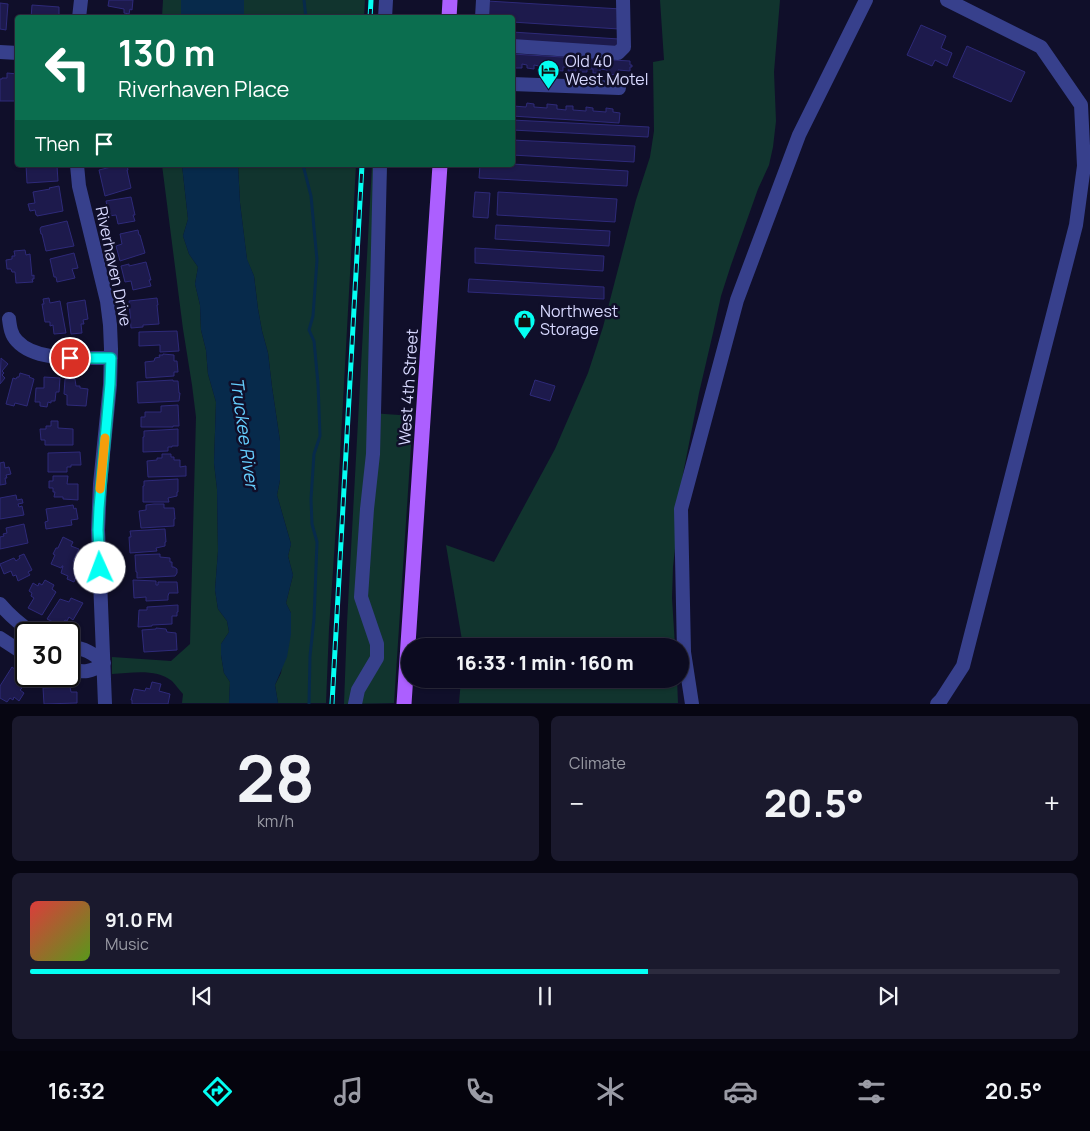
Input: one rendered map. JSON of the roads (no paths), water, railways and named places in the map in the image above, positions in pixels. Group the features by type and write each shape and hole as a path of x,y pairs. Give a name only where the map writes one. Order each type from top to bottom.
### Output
{"main road":[{"path":"449,15 450,0"},
{"name":"West 4th Street","path":"404,704 440,167"},
{"name":"West 4th Street","path":"411,612 411,638"},
{"path":"411,688 411,704"}],"street":[{"path":"79,15 81,0"},
{"path":"385,15 386,0"},
{"path":"482,15 483,0"},
{"path":"515,46 618,53 624,47 623,0"},
{"path":"692,704 684,652 681,509 737,300 799,135 866,0"},
{"path":"937,704 963,666 1076,225 1084,166 1081,105 1041,47 947,0"},
{"path":"0,52 15,53"},
{"path":"515,84 619,88"},
{"name":"Riverhaven Drive","path":"76,167 79,186 107,301 110,326 110,384 100,484 98,530 105,704"},
{"path":"355,704 358,690 377,658 377,644 361,597 372,454 380,167"},
{"path":"8,319 15,340 30,350 53,357 111,358"},
{"path":"0,604 18,622"},
{"path":"0,638 15,648"},
{"path":"80,648 87,650 104,663 96,670 80,672"}],"water":[{"path":"181,0 244,0 244,15 181,15"},
{"name":"Truckee River","path":"182,167 238,167 240,203 247,259 254,276 262,331 268,353 280,441 280,480 277,495 291,544 288,556 293,575 286,603 291,613 291,634 287,657 275,685 278,703 229,703 230,682 224,673 221,644 229,632 227,621 218,609 215,590 218,551 217,489 214,463 216,402 208,374 206,350 201,330 200,305 195,284 198,267 189,254 183,236 188,219"}],"waterway":[{"path":"304,0 306,15"},
{"path":"304,167 311,196 317,260 313,316 309,330 314,341 320,436 314,454 311,499 312,524 317,542 309,704"}],"railway":[{"path":"370,15 371,0"},
{"path":"332,704 362,167"}],"place":[{"name":"Old 40 West Motel","path":"549,89"},
{"name":"Northwest Storage","path":"524,339"}]}
